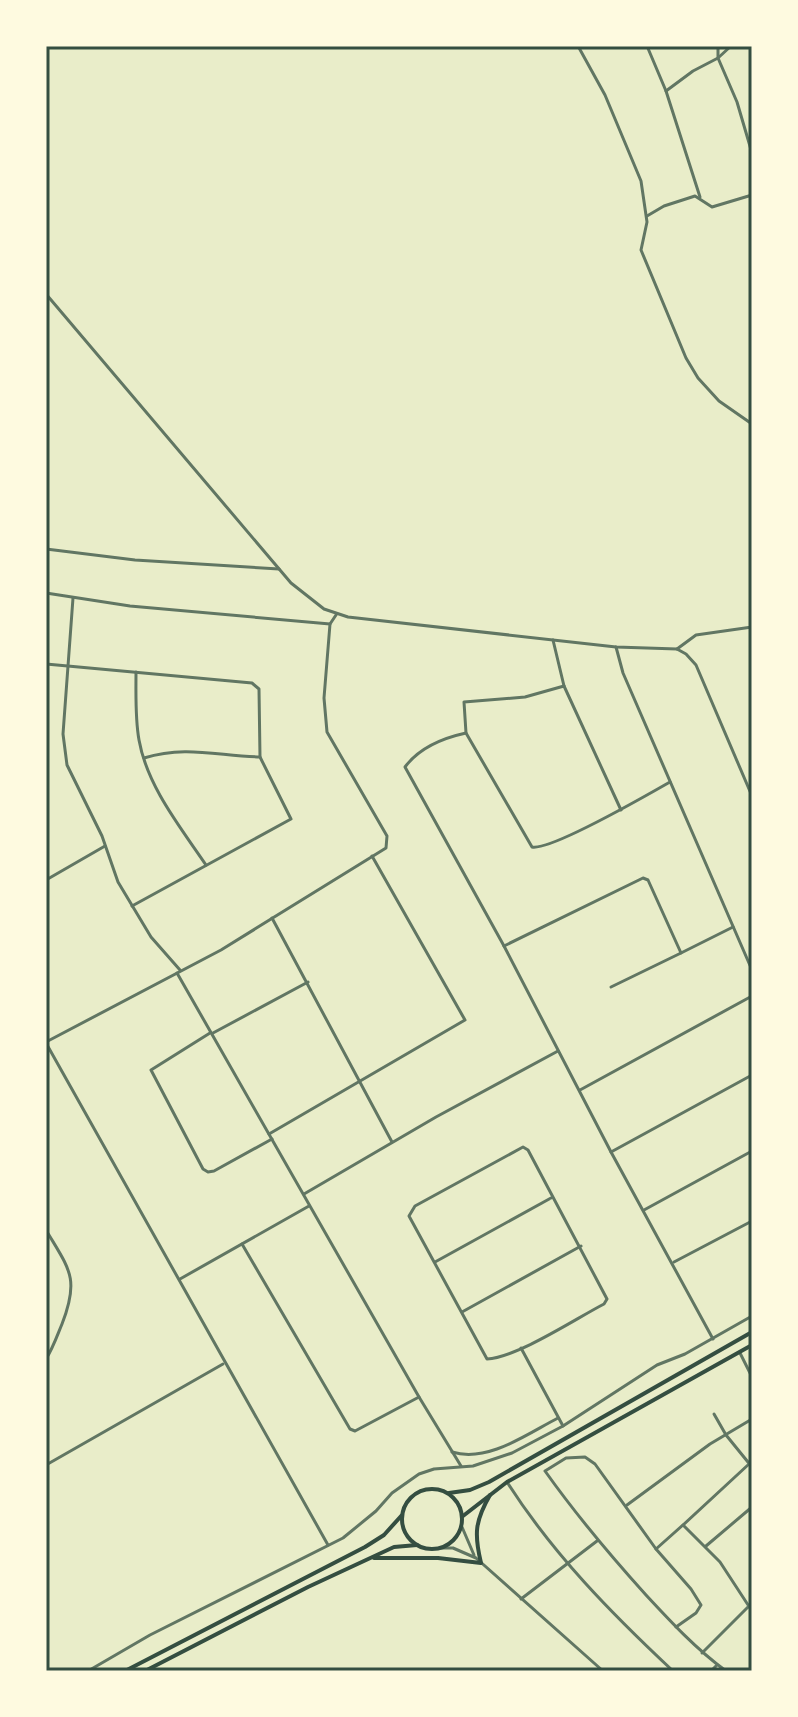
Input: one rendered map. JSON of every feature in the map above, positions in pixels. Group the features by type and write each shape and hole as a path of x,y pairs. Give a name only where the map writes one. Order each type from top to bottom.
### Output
{"main road":[{"path":"125,1671 365,1547 384,1535 417,1493 431,1489 449,1493 470,1490 489,1482 752,1332"},
{"path":"463,1516 507,1482 752,1345"},
{"path":"372,1558 438,1558 481,1563 475,1538 479,1513 493,1491"},
{"path":"145,1671 308,1587 394,1547 417,1545 440,1548 453,1540 462,1527 460,1505 449,1493"},
{"path":"402,1515 406,1535 417,1545"}],"street":[{"path":"578,46 605,95 645,194 647,216 641,250 686,358 698,378 719,401 752,424"},
{"path":"647,46 666,91 700,197"},
{"path":"718,46 718,58 737,102 752,153"},
{"path":"666,91 693,71 718,58 731,46"},
{"path":"647,216 693,196 700,197 712,207 752,195"},
{"path":"46,294 304,595 336,615 616,647 677,649 696,665 752,796"},
{"path":"46,549 135,560 279,569"},
{"path":"46,593 130,606 330,624"},
{"path":"73,598 63,734 65,756 106,846 118,882 151,937 179,972 309,1206 461,1466"},
{"path":"329,1547 46,1043 179,972 386,848 387,836 327,732 324,698 330,624 336,615"},
{"path":"677,649 696,635 752,627"},
{"path":"552,639 564,686 621,810"},
{"path":"616,647 623,673 752,970"},
{"path":"46,664 256,686 260,693 260,757 291,819 132,906"},
{"path":"136,672 137,724 144,758 185,836 206,865"},
{"path":"564,686 525,697 464,702 466,733 535,849 621,810 670,782"},
{"path":"466,733 439,741 423,750 405,767 713,1339"},
{"path":"144,758 171,751 195,750 227,757 260,757"},
{"path":"46,880 106,846"},
{"path":"269,1134 465,1020 372,856"},
{"path":"504,946 646,878 681,953"},
{"path":"272,918 392,1142"},
{"path":"611,987 733,927"},
{"path":"272,1139 208,1172 203,1169 151,1070 308,982"},
{"path":"580,1090 752,996"},
{"path":"303,1194 558,1051"},
{"path":"611,1152 752,1075"},
{"path":"523,1147 528,1150 553,1198 607,1296 606,1302 521,1348 498,1358 487,1359 409,1216 415,1206 428,1198 523,1147"},
{"path":"644,1210 752,1151"},
{"path":"435,1262 553,1198"},
{"path":"180,1279 309,1206"},
{"path":"673,1263 752,1221"},
{"path":"46,1230 66,1265 73,1288 71,1302 46,1359"},
{"path":"242,1244 350,1429 355,1431 419,1397"},
{"path":"461,1313 581,1246"},
{"path":"88,1671 150,1635 329,1547 358,1527 392,1493 419,1474 434,1469 473,1466 512,1453 563,1426 657,1365 713,1339 752,1316"},
{"path":"521,1348 563,1426"},
{"path":"740,1353 752,1377"},
{"path":"46,1465 225,1363"},
{"path":"656,1549 751,1465 726,1435 714,1414"},
{"path":"452,1452 472,1454 503,1447 558,1418"},
{"path":"625,1506 752,1419"},
{"path":"676,1627 696,1613 701,1605 595,1464 585,1457 566,1458 545,1471 597,1541 676,1627 726,1671"},
{"path":"507,1482 539,1531 565,1563 673,1671"},
{"path":"705,1546 752,1507"},
{"path":"683,1525 728,1571 751,1607 702,1653"},
{"path":"462,1527 469,1549 476,1558 603,1671"},
{"path":"521,1599 597,1541"},
{"path":"440,1548 465,1552 476,1558"},
{"path":"711,1671 717,1665"}]}
